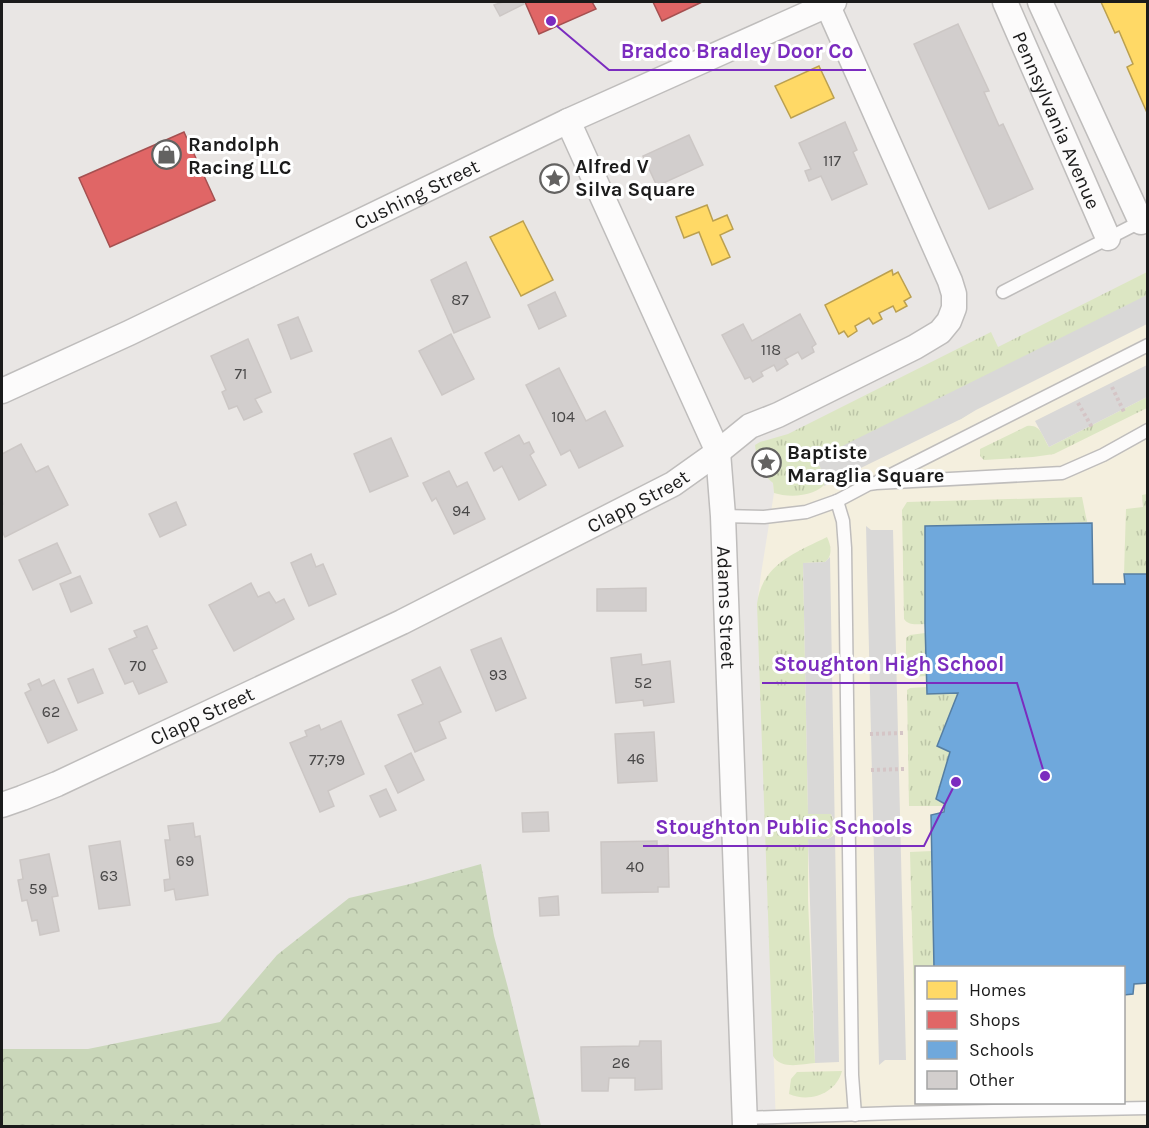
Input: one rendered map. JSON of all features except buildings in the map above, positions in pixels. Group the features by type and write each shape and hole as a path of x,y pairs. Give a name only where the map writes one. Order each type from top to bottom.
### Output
{"street":[{"name":"Pennsylvania Avenue","path":"1005,2 1108,238"},
{"name":"Pennsylvania Avenue","path":"1040,2 1144,220"},
{"name":"Cushing Street","path":"2,391 140,328 568,121 831,3"},
{"name":"Clapp Street","path":"2,805 57,784 402,622 673,484 750,426 778,415 940,332 949,321 954,308 954,294 950,281 831,3"},
{"name":"Adams Street","path":"568,121 718,452 723,516 745,1122"}],"lane":[{"path":"1003,292 1144,220"},
{"path":"876,483 1148,345"},
{"path":"723,516 764,518 806,512 876,483 1062,473 1103,455 1148,430"},
{"path":"837,501 843,521 845,548 852,1074 855,1115"},
{"path":"745,1122 855,1115 1148,1108"}],"path":[{"path":"1111,384 1125,414"},
{"path":"1078,402 1093,429"},
{"path":"870,734 903,733"},
{"path":"871,770 904,769"}],"shaded area":[{"path":"1147,272 1147,1126 776,1126 758,597 774,493 773,483 763,473"},
{"path":"1147,295 1147,324 824,486 826,479 816,459"},
{"path":"1147,365 1147,397 1049,447 1035,421"},
{"path":"866,526 871,530 893,530 906,1060 885,1060 879,1065"},
{"path":"830,557 839,1062 815,1063 808,839 828,839 834,833 831,814 808,814 803,563 825,562"}],"green space":[{"path":"1147,272 1147,296 961,419 816,459 827,481 823,486 803,495 774,493 773,483 762,471 758,461 755,445 760,442 788,434 991,332 998,347"},
{"path":"1147,397 1147,408 1054,454 984,460 980,456 980,449 1027,426 1038,429 1049,447"},
{"path":"1147,494 1147,574 1124,574 1126,509 1143,507 1142,495"},
{"path":"1082,497 1087,522 925,526 925,624 910,624 904,619 902,510 907,502"},
{"path":"827,537 831,550 828,560 803,563 808,813 831,814 834,833 829,838 808,839 808,900 815,1063 786,1065 773,1056 757,604 760,590 773,569 792,555"},
{"path":"925,633 927,676 909,677 906,674 906,638 910,635"},
{"path":"927,687 928,694 958,693 950,752 936,799 945,806 909,806 907,690"},
{"path":"932,851 934,966 915,966 915,1038 910,852"},
{"path":"481,864 494,936 541,1126 2,1126 2,1049 88,1049 220,1022 277,955 349,898"},
{"path":"842,1071 839,1079 828,1091 813,1097 797,1097 789,1094 791,1079 797,1072"}],"place":[{"name":"Bradco Bradley Door Co","path":"551,21"},
{"name":"Randolph Racing LLC","path":"167,155"},
{"name":"Alfred V Silva Square","path":"554,178"},
{"name":"Baptiste Maraglia Square","path":"766,463"},
{"name":"Stoughton High School","path":"1045,776"},
{"name":"Stoughton Public Schools","path":"956,782"}]}
